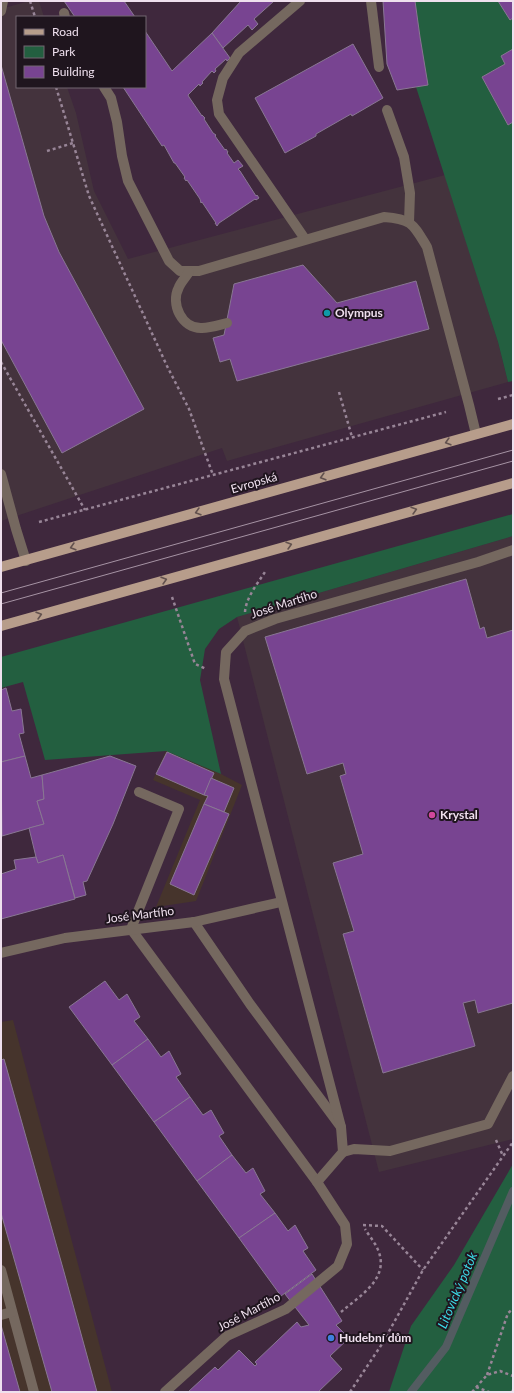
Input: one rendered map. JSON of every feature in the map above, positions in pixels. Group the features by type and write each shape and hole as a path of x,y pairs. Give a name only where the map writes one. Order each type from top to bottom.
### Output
{"main road":[{"name":"Evropská","path":"1,567 513,424"},
{"path":"1,626 513,483"}],"street":[{"path":"1,11 3,1"},
{"path":"300,1 239,54 223,78 217,100 220,114 305,239"},
{"path":"371,1 379,67"},
{"path":"105,88 111,98 128,181 168,261 180,271 199,271 384,217 400,218 409,222 427,247 476,434"},
{"path":"387,110 404,158 410,193 409,222"},
{"path":"189,272 178,288 176,302 180,317 190,326 201,328 227,323"},
{"path":"1,474 26,560"},
{"name":"José Martího","path":"342,1152 341,1128 224,679 226,652 245,631 275,619 478,562 513,550"},
{"path":"131,929 179,809 139,792"},
{"name":"José Martího","path":"1,953 65,938 194,922 281,902"},
{"path":"194,922 250,1004 341,1128"},
{"name":"José Martího","path":"131,929 318,1182 345,1225 348,1244 338,1266 286,1309 227,1336 165,1392"},
{"path":"318,1182 342,1152 354,1149 390,1151 488,1124 513,1076"},
{"path":"1,1270 34,1392"},
{"path":"1,1315 12,1312"}],"path":[{"path":"30,1 35,16"},
{"path":"56,88 89,196 167,366 189,410 213,474"},
{"path":"47,151 73,143"},
{"path":"1,362 85,510"},
{"path":"339,392 352,437"},
{"path":"498,399 513,395"},
{"path":"39,522 446,412"},
{"path":"245,631 245,608 251,593 265,572"},
{"path":"172,596 195,664 224,679"},
{"path":"350,1392 382,1344 423,1270 513,1142"},
{"path":"345,1225 382,1226 423,1270"},
{"path":"341,1312 373,1285 378,1277 381,1265 376,1245 362,1225"},
{"path":"472,1392 487,1375 508,1313 513,1309"},
{"path":"487,1375 500,1370 513,1376"},
{"path":"476,1387 489,1392"}],"shaded area":[{"path":"29,1 39,1 44,16 16,16 16,88 67,88 76,113 94,191 128,259 445,175 498,342 508,382 227,461 222,448 1,521 1,9"},
{"name":"Krystal","path":"513,536 513,1139 379,1172 237,617"},
{"path":"166,751 221,774 242,785 196,901 156,907 200,800 153,780"},
{"path":"13,1020 112,1392 1,1392 1,1022"}],"green space":[{"path":"415,1 498,1 510,19 513,18 513,49 505,64 482,77 508,125 513,122 513,381 508,382 498,342 416,87 428,85"},
{"path":"513,514 513,536 237,617 219,629 205,649 200,680 221,774 166,751 45,760 23,682 1,688 1,657"},
{"path":"513,1164 513,1392 389,1392 411,1326 454,1265"}],"building":[{"path":"64,1 124,1 134,16 74,16"},
{"path":"241,1 274,1 254,19 258,24 252,30 248,25 223,48 212,33"},
{"path":"383,1 415,1 428,85 397,90 387,64"},
{"path":"498,1 513,1 513,18 510,20"},
{"path":"146,32 172,71 212,33 230,58 227,61 226,59 215,69 216,71 214,73 212,71 200,86 199,84 188,95 202,116 205,118 204,119 213,133 216,135 215,136 225,150 226,149 234,163 238,160 243,166 238,169 256,196 257,195 259,198 256,200 255,199 219,223 217,226 174,163 164,145 162,146 124,88 146,88"},
{"path":"353,44 383,98 352,116 351,114 285,153 255,98"},
{"path":"513,49 513,122 508,125 482,77 505,64 501,56"},
{"path":"1,65 44,216 59,252 144,409 62,453 1,340"},
{"name":"Olympus","path":"303,265 337,303 416,281 429,329 237,381 230,359 220,362 213,338 224,335 234,284"},
{"name":"Krystal","path":"466,579 480,629 484,627 487,638 513,630 513,1003 478,1013 475,1000 463,1003 475,1046 383,1073 343,934 354,931 333,863 363,854 340,776 346,774 343,763 307,774 265,637"},
{"path":"6,688 12,711 21,709 24,733 19,734 25,756 1,762 1,690"},
{"path":"167,752 214,773 204,795 156,774"},
{"path":"25,756 31,778 42,775 44,799 37,801 44,824 2,836 1,762"},
{"path":"110,756 136,766 113,824 87,881 83,882 86,895 75,898 63,855 38,863 36,857 29,828 44,824 37,801 44,799 42,775"},
{"path":"211,778 234,788 224,812 204,804 208,796 204,795"},
{"path":"204,804 229,814 194,895 170,884"},
{"path":"63,855 75,899 1,919 1,874 16,869 14,860 36,857 38,863"},
{"path":"105,981 119,1000 127,994 140,1017 134,1021 148,1039 112,1065 69,1007"},
{"path":"148,1039 161,1057 169,1051 181,1074 176,1077 190,1097 154,1122 112,1065"},
{"path":"4,1059 97,1392 52,1392 1,1213 1,1060"},
{"path":"190,1097 203,1115 211,1110 224,1133 219,1136 232,1155 197,1181 154,1122"},
{"path":"232,1155 246,1173 253,1168 265,1191 260,1194 275,1213 239,1238 197,1181"},
{"path":"275,1213 288,1231 295,1225 308,1248 303,1251 316,1270 281,1296 239,1238"},
{"path":"312,1274 342,1321 336,1325 349,1338 330,1356 342,1369 318,1392 188,1392 215,1367 218,1370 239,1350 255,1366 257,1364 255,1362 297,1322 301,1327 309,1325 285,1294"},
{"path":"1,1325 20,1392 1,1392"}],"waterway":[{"name":"Litovický potok","path":"411,1392 446,1347 513,1191"}],"tram line":[{"path":"1,593 513,450"},
{"path":"1,604 513,461"}],"place":[{"name":"Olympus","path":"327,313"},
{"name":"Krystal","path":"432,815"},
{"name":"Hudební dům","path":"331,1338"}]}
